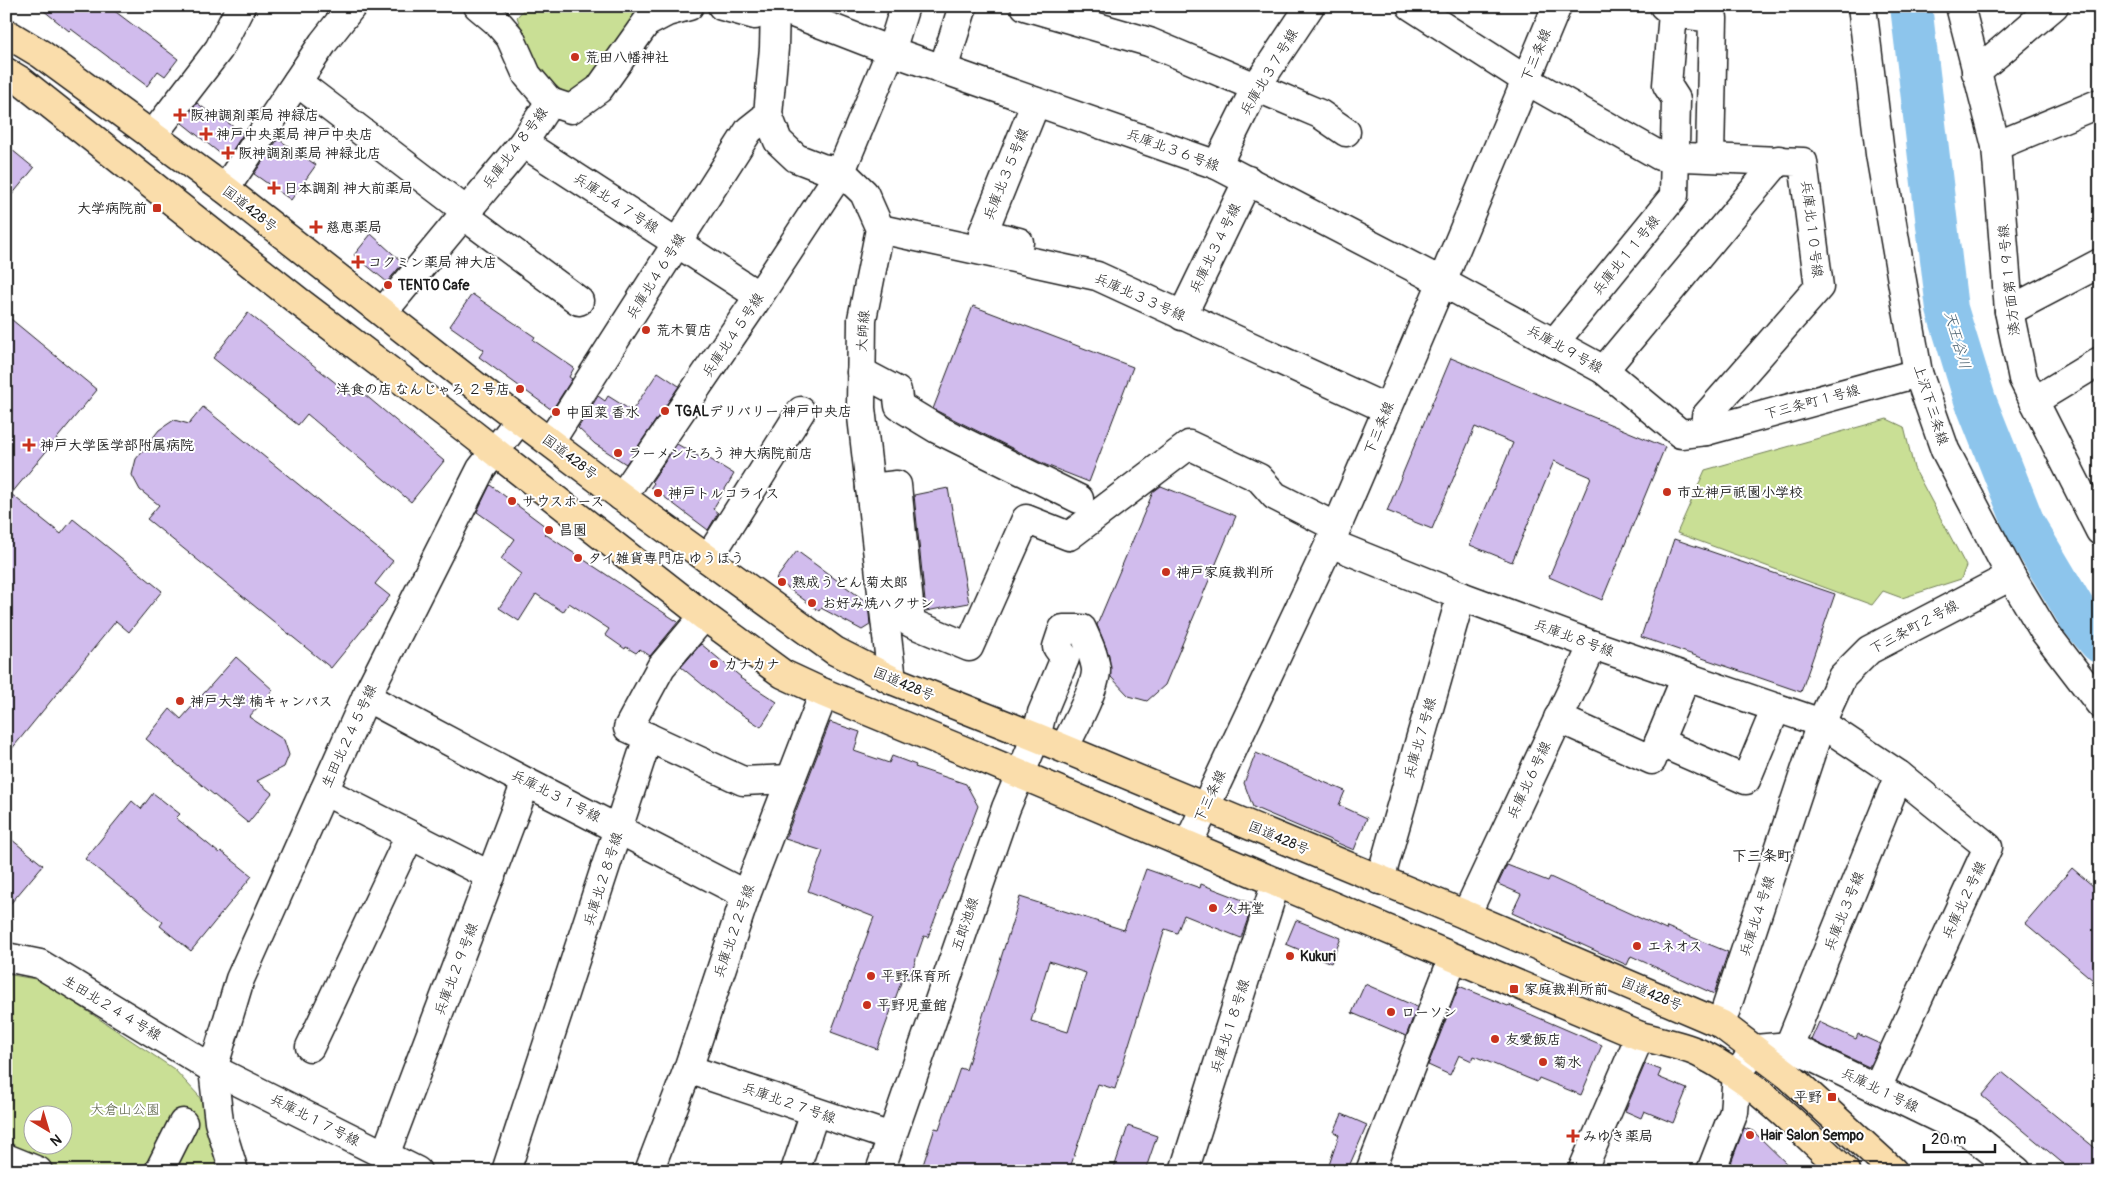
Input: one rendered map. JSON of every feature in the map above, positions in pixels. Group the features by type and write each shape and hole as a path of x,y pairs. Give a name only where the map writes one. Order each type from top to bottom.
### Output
{"highway":[{"name":"国道428号","path":"6,33 41,54 225,189 622,497 835,651 892,680 1064,748 1466,915 1721,1024 1788,1075 1893,1171"},
{"path":"6,72 21,81 298,301 494,451 704,616 783,674 824,693 1188,844 1640,1036 1697,1052 1738,1075 1846,1171"}],"street":[{"path":"152,136 219,49 241,6"},
{"path":"225,189 322,43 352,6"},
{"name":"兵庫北４８号線","path":"383,312 523,143 550,102 571,109 599,89 646,23 667,12 689,6"},
{"path":"722,6 755,15 775,6 890,51"},
{"path":"775,6 774,48 768,115 778,141 796,158 822,168 841,170 864,193 880,229"},
{"path":"841,170 890,51 906,6"},
{"path":"943,70 963,6"},
{"path":"1025,6 1149,42 1320,114 1346,132"},
{"name":"兵庫北３７号線","path":"1217,165 1256,87 1310,6"},
{"name":"兵庫北１０号線","path":"1411,6 1526,80 1660,156 1803,162 1819,287 1706,416 1706,430"},
{"name":"下三条線","path":"1188,844 1333,535 1442,282 1557,6"},
{"name":"上沢下三条線","path":"1862,6 1880,154 1918,372 1946,450 2010,576 2044,631 2100,704"},
{"name":"湊方面第１９号線","path":"1960,6 1996,146 2009,310 2023,379 2100,531"},
{"path":"1976,72 2054,6"},
{"path":"1670,8 1713,18 1710,157"},
{"name":"兵庫北１１号線","path":"1554,343 1674,196 1676,99 1667,84 1670,8"},
{"path":"495,12 510,37 527,75 550,102"},
{"name":"兵庫北３６号線","path":"890,51 1217,165 1442,282"},
{"path":"297,82 466,211 474,223 579,301"},
{"name":"兵庫北３５号線","path":"1036,102 983,233 1050,250 1078,272"},
{"path":"1996,146 2100,103"},
{"name":"兵庫北４６号線","path":"550,442 749,130 768,115"},
{"name":"兵庫北４７号線","path":"523,143 759,296"},
{"path":"1604,370 1779,160"},
{"name":"兵庫北４５号線","path":"622,497 759,296 841,170"},
{"name":"兵庫北３４号線","path":"1182,316 1248,180"},
{"name":"兵庫北３３号線","path":"880,229 1097,276 1387,409"},
{"name":"大師線","path":"880,229 862,319 861,408 892,680"},
{"path":"2009,310 2100,263"},
{"name":"兵庫北９号線","path":"1442,282 1604,370 1681,434 1706,430"},
{"path":"2034,401 2100,361"},
{"path":"861,372 897,391 899,406 937,429 1078,499"},
{"name":"下三条町１号線","path":"1706,430 1918,372"},
{"path":"708,558 801,411"},
{"name":"生田北２４５号線","path":"213,1069 240,979 366,697 481,470 520,419"},
{"name":"兵庫北８号線","path":"870,488 896,485 911,623 969,647 1026,519 1069,536 1189,446 1259,478 1275,496 1333,535 1461,596 1593,645 1821,723"},
{"name":"下三条町２号線","path":"1821,723 1842,677 1869,650 2010,576"},
{"name":"兵庫北７号線","path":"1380,880 1461,596"},
{"path":"704,616 661,667 628,728 743,781 790,779"},
{"name":"五郎池線","path":"880,1171 1003,818 1036,737 1042,713 1065,658 1057,647 1063,629 1082,629 1092,650 1096,672 1086,702 1064,748"},
{"name":"兵庫北６号線","path":"1466,915 1593,645"},
{"path":"1558,718 1652,760 1686,677"},
{"name":"兵庫北２２号線","path":"649,1171 688,1069 746,895 824,693"},
{"name":"兵庫北３１号線","path":"366,697 746,895"},
{"path":"1659,742 1746,780 1776,708"},
{"name":"兵庫北２号線","path":"1821,723 1899,775 1988,847 1877,1088"},
{"name":"兵庫北４号線","path":"1721,1024 1821,723"},
{"name":"兵庫北２８号線","path":"506,1171 620,829 648,737"},
{"name":"兵庫北３号線","path":"1789,1046 1899,775"},
{"name":"兵庫北２９号線","path":"385,1155 526,782"},
{"path":"324,792 491,876"},
{"path":"310,1047 410,835"},
{"name":"兵庫北１８号線","path":"1184,1171 1276,882"},
{"name":"生田北２４４号線","path":"6,957 40,964 213,1069"},
{"path":"1370,1171 1454,958"},
{"path":"1582,1171 1640,1036"},
{"path":"1711,1171 1734,1112 1738,1075 1755,1049 1789,1046"},
{"name":"兵庫北１号線","path":"1789,1046 1969,1133 2017,1171"},
{"path":"213,1069 219,1122 234,1171"},
{"name":"兵庫北１７号線","path":"213,1069 416,1171"},
{"name":"兵庫北２７号線","path":"688,1069 891,1137"},
{"path":"795,1171 815,1112"},
{"path":"159,1171 182,1123"},
{"path":"6,1158 38,1171"}],"green space":[{"path":"527,6 649,6 594,78 569,96 537,71 517,17"},
{"path":"1887,419 1904,427 1914,468 1966,566 1961,579 1902,598 1883,591 1872,605 1677,533 1705,470"},
{"name":"大倉山公園","path":"6,974 41,980 174,1069 199,1096 211,1126 223,1171 6,1171"}],"building":[{"path":"38,6 108,6 178,59 165,76 158,71 147,86 71,29 69,31"},
{"path":"197,103 217,118 219,116 243,134 227,159 182,123"},
{"path":"278,139 316,165 291,200 254,174"},
{"path":"6,145 34,168 6,202"},
{"path":"371,234 403,263 387,282 354,255"},
{"path":"472,294 535,337 533,340 574,368 569,377 572,379 552,410 479,357 484,350 450,326"},
{"path":"973,306 1133,367 1089,482 1046,465 933,409"},
{"path":"248,313 352,396 358,389 444,461 411,502 307,414 298,425 213,358"},
{"path":"6,315 97,390 11,494 61,534 73,519 162,591 129,632 116,621 6,756"},
{"path":"1451,358 1665,447 1602,600 1549,577 1591,477 1554,461 1512,562 1470,545 1513,443 1475,427 1432,529 1387,511"},
{"path":"658,372 679,386 626,464 595,444 578,428 598,396 605,401 608,396 632,411"},
{"path":"203,407 393,561 375,584 390,596 331,668 147,519 159,505 140,490 132,475 136,459 159,430 174,420 189,424"},
{"path":"677,444 703,459 705,456 734,474 713,509 718,513 708,530 651,487 654,483 652,481"},
{"path":"490,485 549,529 545,534 678,622 650,656 640,649 636,653 626,647 625,649 605,635 609,629 569,603 563,612 536,594 519,621 499,608 521,574 501,559 515,539 477,512"},
{"name":"神戸家庭裁判所","path":"1161,486 1236,516 1165,685 1147,701 1129,696 1111,677 1109,655 1097,625 1153,492"},
{"path":"948,488 969,603 926,611 914,495"},
{"path":"1674,539 1835,594 1801,692 1641,637"},
{"path":"797,551 868,603 870,625 862,630 821,608 819,611 776,579"},
{"path":"701,644 740,678 777,702 761,727 726,704 681,667"},
{"path":"236,657 273,690 249,717 284,740 289,755 284,767 257,781 272,793 248,823 146,739 170,709 181,719"},
{"path":"830,722 860,732 854,751 889,763 892,756 916,765 915,767 966,784 978,806 928,937 924,936 909,979 903,977 877,1049 831,1032 874,917 808,891 823,851 785,839"},
{"path":"1256,753 1345,791 1339,805 1367,818 1354,850 1253,807 1244,783"},
{"path":"153,793 180,814 176,818 219,853 221,851 252,876 191,951 160,926 163,922 85,859 132,801 141,809"},
{"path":"6,835 43,865 6,909"},
{"path":"1507,865 1548,881 1550,877 1666,930 1667,927 1728,952 1714,994 1631,956 1627,965 1512,913 1521,894 1498,884"},
{"path":"2072,868 2100,892 2100,986 2025,923"},
{"path":"1146,869 1200,888 1201,884 1253,904 1241,938 1184,915 1177,933 1165,929 1115,1089 1098,1084 1069,1171 921,1171 935,1128 939,1129 960,1068 966,1070 1020,897 1124,930","holes":["1049,961 1086,973 1068,1032 1031,1021"]},
{"path":"1296,920 1341,938 1331,963 1286,944"},
{"name":"ローソン","path":"1365,984 1417,1007 1406,1036 1352,1013"},
{"path":"1459,986 1509,1005 1602,1045 1581,1095 1539,1078 1537,1082 1474,1056 1472,1061 1459,1055 1450,1075 1428,1065"},
{"path":"1819,1022 1856,1039 1858,1034 1880,1044 1869,1067 1811,1040"},
{"path":"1645,1064 1661,1070 1658,1077 1687,1089 1673,1123 1644,1111 1641,1118 1625,1111"},
{"path":"2002,1072 2100,1152 2100,1171 2072,1171 1982,1096"},
{"path":"1342,1114 1367,1125 1347,1171 1327,1171 1339,1135 1334,1132"},
{"path":"1128,1126 1157,1136 1145,1171 1113,1171"},
{"path":"1744,1128 1753,1131 1794,1171 1728,1171"}],"waterway":[{"name":"天王谷川","path":"1911,6 1947,309 1975,400 2025,526 2079,617 2100,642"}],"place":[{"name":"荒田八幡神社","path":"575,57"},
{"name":"阪神調剤薬局 神緑店","path":"180,115"},
{"name":"神戸中央薬局 神戸中央店","path":"206,134"},
{"name":"阪神調剤薬局 神緑北店","path":"228,153"},
{"name":"日本調剤 神大前薬局","path":"274,188"},
{"name":"大学病院前","path":"157,208"},
{"name":"慈恵薬局","path":"316,227"},
{"name":"コクミン薬局 神大店","path":"358,262"},
{"name":"TENTO Cafe","path":"388,285"},
{"name":"荒木質店","path":"646,330"},
{"name":"洋食の店 なんじゃろ ２号店","path":"520,389"},
{"name":"TGALデリバリー 神戸中央店","path":"665,411"},
{"name":"中国菜 香水","path":"556,412"},
{"name":"神戸大学医学部附属病院","path":"29,445"},
{"name":"ラーメンたろう 神大病院前店","path":"618,453"},
{"name":"市立神戸祇園小学校","path":"1667,492"},
{"name":"神戸トルコライス","path":"658,493"},
{"name":"サウスホース","path":"512,501"},
{"name":"昌園","path":"549,530"},
{"name":"タイ雑貨専門店 ゆうほう","path":"578,558"},
{"name":"神戸家庭裁判所","path":"1166,572"},
{"name":"熟成うどん 菊太郎","path":"782,582"},
{"name":"お好み焼ハクサン","path":"812,603"},
{"name":"カナカナ","path":"714,664"},
{"name":"神戸大学 楠キャンパス","path":"180,701"},
{"name":"久井堂","path":"1213,908"},
{"name":"エネオス","path":"1637,946"},
{"name":"Kukuri","path":"1290,956"},
{"name":"平野保育所","path":"871,976"},
{"name":"家庭裁判所前","path":"1514,989"},
{"name":"平野児童館","path":"867,1005"},
{"name":"ローソン","path":"1391,1012"},
{"name":"友愛飯店","path":"1495,1039"},
{"name":"菊水","path":"1543,1062"},
{"name":"平野","path":"1832,1097"},
{"name":"Hair Salon Sempo","path":"1750,1135"},
{"name":"みゆき薬局","path":"1573,1136"}],"district":[{"name":"下三条町","path":"1762,856"}]}
